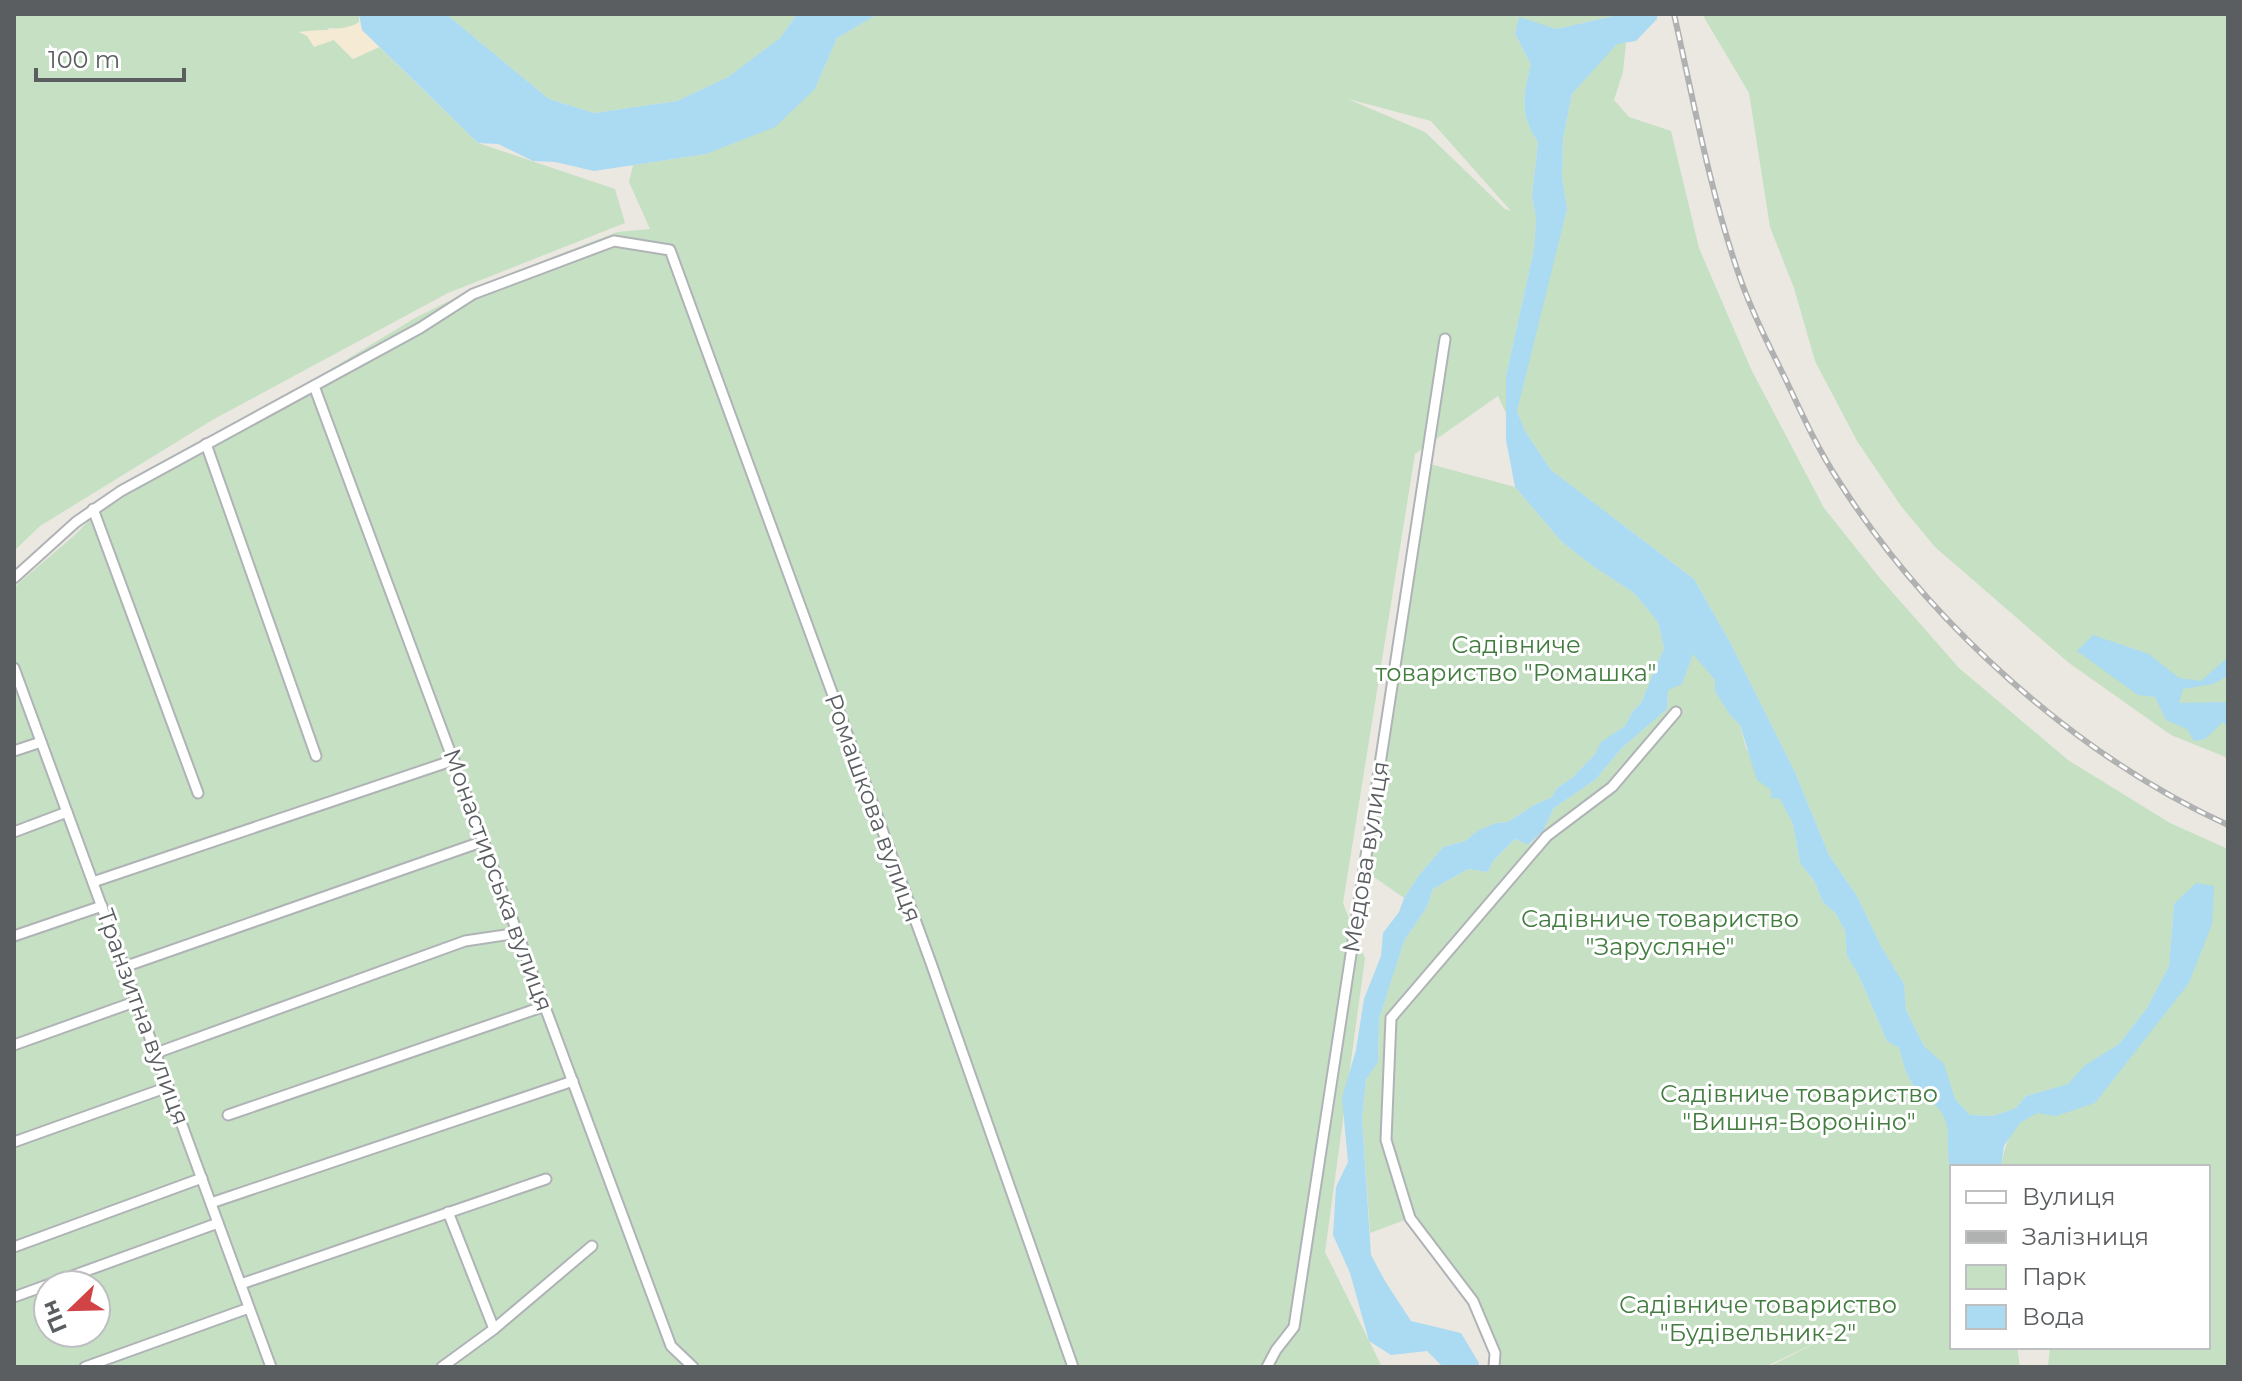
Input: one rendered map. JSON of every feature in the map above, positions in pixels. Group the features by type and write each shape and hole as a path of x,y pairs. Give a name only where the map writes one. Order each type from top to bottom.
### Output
{"street":[{"name":"Ромашкова вулиця","path":"314,386 420,328 473,294 614,241 670,250 931,963 1073,1367"},
{"name":"Медова вулиця","path":"1267,1367 1294,1327 1445,339"},
{"path":"14,578 93,509 314,386"},
{"name":"Монастирська вулиця","path":"314,386 671,1346 693,1367"},
{"path":"206,444 316,756"},
{"path":"93,509 198,793"},
{"name":"Транзитна вулиця","path":"14,668 271,1367"},
{"path":"1494,1367 1495,1353 1473,1301 1410,1218 1386,1140 1391,1018 1547,836 1612,787 1676,712"},
{"path":"14,751 41,742"},
{"path":"93,882 454,760"},
{"path":"14,832 67,812"},
{"path":"124,967 484,841"},
{"path":"14,936 102,906"},
{"path":"156,1053 465,941 518,933"},
{"path":"14,1045 137,1001"},
{"path":"228,1115 545,1006"},
{"path":"211,1203 573,1081"},
{"path":"14,1142 168,1087"},
{"path":"14,1247 202,1178"},
{"path":"241,1284 546,1179"},
{"path":"448,1212 494,1329"},
{"path":"14,1297 218,1223"},
{"path":"442,1367 494,1329 592,1246"},
{"path":"85,1367 249,1308"}],"green space":[{"path":"14,14 359,14 359,22 349,29 328,28 334,40 353,59 379,47 478,143 615,189 625,223 448,293 214,419 40,526 14,551"},
{"path":"446,14 797,14 780,38 728,77 677,101 594,113 549,99"},
{"path":"878,14 1623,14 1556,29 1519,18 1515,34 1531,64 1526,85 1525,113 1538,142 1532,196 1536,219 1534,249 1506,376 1506,413 1498,396 1415,454 1343,903 1365,958 1325,1252 1382,1367 14,1367 14,587 99,510 415,318 481,285 617,232 650,229 629,182 633,165 706,154 815,89 837,38","holes":["1348,99 1431,121 1511,211 1505,209 1425,132"]},
{"path":"1702,14 2228,14 2228,758 2171,735 2069,663 1935,547 1901,506 1857,441 1815,361 1794,288 1770,227 1749,93"},
{"path":"1617,43 1626,43 1623,72 1614,100 1629,117 1671,131 1699,248 1751,369 1824,508 1879,577 1959,668 2068,760 2170,823 2228,849 2228,1367 2048,1367 2050,1349 2210,1349 2210,1165 2001,1165 2007,1143 2021,1121 2036,1113 2056,1116 2189,983 2174,904 2169,966 2147,1008 2119,1044 2084,1067 2068,1084 2026,1096 2016,1108 1993,1116 1970,1115 1955,1099 1943,1064 1924,1046 1906,1010 1904,984 1857,896 1829,855 1795,772 1731,644 1694,579 1551,470 1525,431 1517,411 1518,397 1567,209 1562,177 1563,139 1572,94"},
{"name":"Садівниче товариство \"Ромашка\"","path":"1426,463 1515,487 1562,542 1634,593 1658,622 1664,648 1641,703 1625,726 1602,742 1572,778 1557,788 1552,797 1508,822 1496,823 1479,830 1465,841 1443,847 1404,898 1364,870"},
{"path":"1693,653 1715,680 1730,715 1740,725 1746,748 1771,790 1780,798 1793,824 1800,863 1815,882 1822,901 1836,914 1845,931 1847,956 1887,1041 1899,1048 1913,1085 1944,1116 1950,1167 1950,1349 2017,1349 2020,1367 1768,1367 1841,1330 1765,1367 1494,1367 1492,1348 1476,1309 1410,1218 1370,1233 1362,1118 1366,1080 1378,1062 1379,1019 1404,941 1427,907 1433,889 1468,869 1488,872 1493,861 1515,839 1529,845 1543,831 1554,808 1595,780 1622,748 1667,709 1668,689"}],"sand":[{"path":"359,22 362,30 379,47 353,59 334,40 314,47 307,36 299,32 338,29"}],"water":[{"path":"359,14 446,14 549,99 594,113 677,101 728,77 780,38 797,14 878,14 837,38 815,89 775,127 706,154 594,171 555,162 533,161 498,144 478,143 362,30"},
{"path":"1623,14 1657,14 1657,19 1636,41 1617,44 1572,94 1563,139 1562,177 1567,209 1517,411 1525,431 1551,470 1694,579 1731,644 1795,772 1829,855 1857,896 1904,984 1906,1010 1924,1046 1944,1064 1955,1099 1970,1115 1993,1116 2016,1108 2026,1096 2068,1084 2084,1066 2119,1044 2147,1008 2169,966 2174,904 2196,883 2214,886 2212,924 2189,983 2095,1103 2056,1116 2037,1113 2020,1123 2004,1146 2001,1165 1950,1167 1944,1117 1910,1080 1899,1048 1887,1041 1847,956 1845,931 1836,914 1822,901 1815,882 1800,863 1793,824 1780,799 1771,798 1771,790 1757,780 1740,725 1715,691 1715,680 1693,654 1682,684 1668,690 1667,709 1622,748 1595,780 1554,808 1543,831 1528,845 1515,839 1493,861 1488,872 1468,869 1433,889 1427,907 1404,941 1379,1019 1378,1062 1366,1080 1362,1118 1371,1255 1411,1321 1461,1333 1479,1363 1478,1367 1443,1367 1427,1351 1391,1355 1369,1341 1350,1273 1333,1235 1336,1187 1348,1162 1342,1098 1356,1050 1364,999 1381,956 1383,933 1399,912 1419,875 1443,847 1465,841 1479,830 1496,823 1508,822 1552,797 1557,788 1572,778 1595,754 1601,742 1625,726 1641,703 1664,648 1658,622 1634,593 1562,542 1515,487 1506,440 1506,376 1534,249 1536,219 1532,196 1538,142 1528,123 1524,104 1531,64 1515,34 1519,17 1556,29"},
{"path":"2093,635 2149,654 2179,678 2201,681 2228,657 2228,676 2213,684 2183,689 2179,703 2228,702 2228,728 2223,722 2205,739 2194,741 2187,729 2166,720 2155,697 2138,695 2077,651"}],"railway":[{"path":"1674,14 1711,180 1740,278 1803,417 1838,480 1874,533 1915,584 1961,633 2009,680 2061,723 2115,762 2171,796 2228,825"}],"park label":[{"name":"Садівниче товариство \"Зарусляне\"","path":"1660,933"},
{"name":"Садівниче товариство \"Вишня-Вороніно\"","path":"1799,1108"},
{"name":"Садівниче товариство \"Будівельник-2\"","path":"1758,1319"}]}
